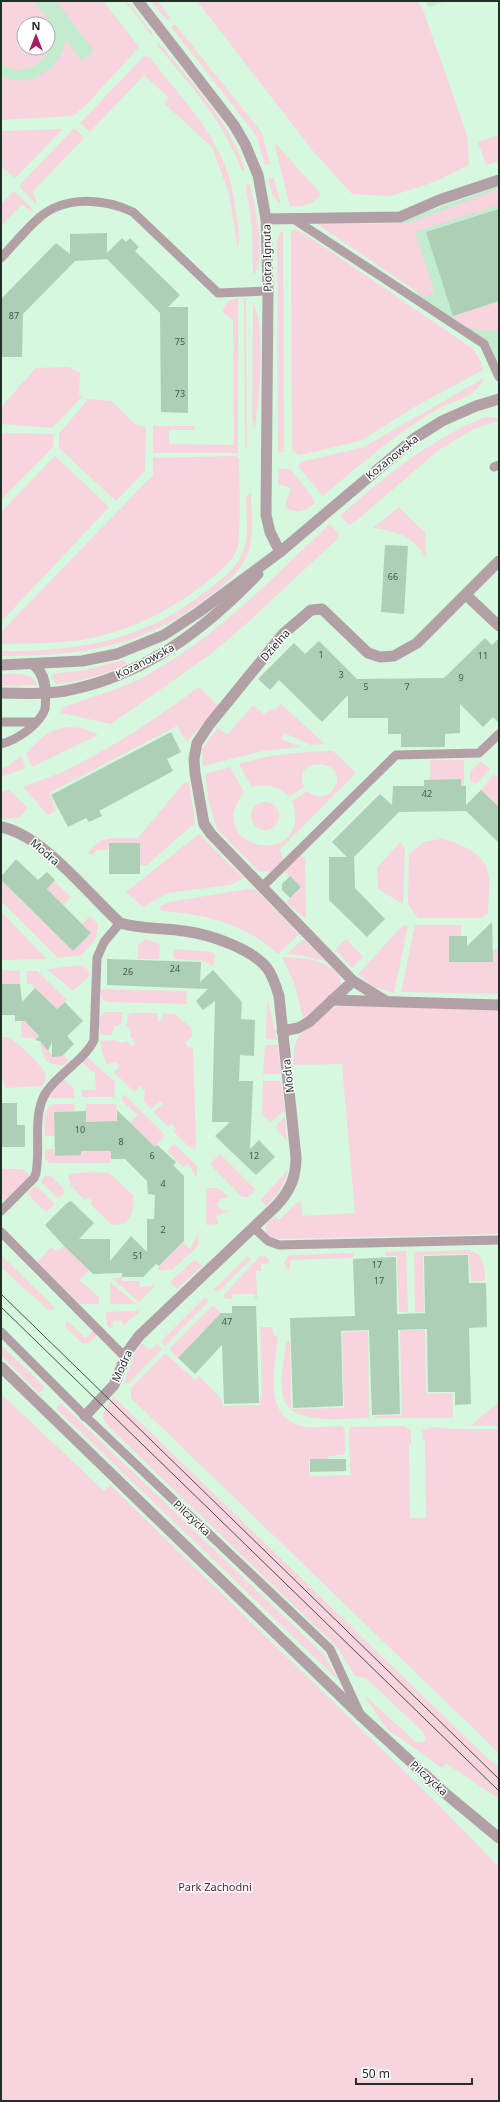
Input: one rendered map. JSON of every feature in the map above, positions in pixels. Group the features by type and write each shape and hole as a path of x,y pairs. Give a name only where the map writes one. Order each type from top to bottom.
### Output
{"street":[{"name":"Piotra Ignuta","path":"138,1 211,93 245,144 258,176 266,218 268,291 266,514 270,532 280,552"},
{"path":"266,218 400,217 439,200 499,180"},
{"name":"Kozanowska","path":"1,665 82,662 138,647 178,627 280,552 415,438 442,421 476,406 499,399"},
{"name":"Kozanowska","path":"1,693 46,693 70,690 119,676 171,650 227,606 280,552"},
{"name":"Dzielna","path":"384,1000 353,981 222,848 204,824 194,759 197,743 209,725 283,634 311,610 322,609 368,653 380,657 394,656 417,643 499,560"},
{"path":"466,595 499,626"},
{"path":"33,664 40,670 44,678 46,693"},
{"name":"Modra","path":"1,827 23,834 38,844 120,923 134,928 185,931 206,935 238,947 254,957 267,968 274,981 279,996 294,1134 296,1171 293,1183 286,1195 139,1336 131,1345 114,1385 85,1416"},
{"path":"282,1031 298,1028 309,1022 353,981"},
{"path":"332,1000 384,1000 499,1004"},
{"name":"Pilczycka","path":"1,1367 362,1717 446,1794 499,1838"}],"lane":[{"path":"1,258 40,217 50,210 69,203 101,202 119,206 133,212 218,292 268,291"},
{"path":"292,218 484,344 499,377"},
{"path":"1,744 19,737 36,722 45,709 46,693"},
{"path":"1,722 36,722"},
{"path":"262,887 396,755 480,754 499,734"},
{"path":"1,1212 34,1178 36,1173 38,1113 45,1092 87,1050 94,1040 96,958 104,942 120,923"},
{"path":"253,1227 268,1241 279,1245 499,1240"},
{"path":"1,1232 126,1358"},
{"name":"Pilczycka","path":"1,1332 85,1416 330,1649 362,1717"}],"shaded area":[{"path":"1,1 103,1 139,47 1,90"},
{"path":"425,1 446,1 429,7"},
{"path":"499,186 499,367 483,346 421,305 398,222"}],"green space":[{"path":"1,1 33,1 45,16 16,16 16,56 45,56 37,64 28,68 19,70 10,68 1,63"},
{"path":"56,1 103,1 139,47 88,103 73,116 1,120 1,76 12,80 33,79 50,68 57,60 66,40 81,61 94,51"},
{"path":"125,1 127,1 153,34 151,35"},
{"path":"151,1 158,1 170,17 167,21"},
{"path":"197,1 417,1 422,7 467,135 469,165 437,181 391,196 352,194 313,151"},
{"path":"175,24 262,133 270,164 265,165 256,135 171,27"},
{"path":"158,42 196,87 220,119 231,136 245,171 242,171 235,153 206,105 158,46"},
{"path":"144,56 150,58 195,114 206,129 223,160 229,177 237,217 239,240 238,250 229,194 212,147 164,103 169,98 144,75 90,132 80,123"},
{"path":"74,128 84,138 33,191 37,205 19,186"},
{"path":"63,129 15,178 1,166 1,131"},
{"path":"499,135 499,161 486,165 478,142"},
{"path":"274,142 321,194 311,203 304,206 290,206"},
{"path":"274,178 281,205 273,196 268,179"},
{"path":"250,184 257,217 260,245 257,268 253,275 252,226 246,185"},
{"path":"499,189 499,205 415,232 433,288 433,293 425,297 317,224 409,223"},
{"path":"14,191 33,209 31,212 22,204 1,226 1,204"},
{"path":"291,230 296,230 305,234 473,349 480,360 483,370 418,405 360,441 300,455 292,451"},
{"path":"283,231 284,451 278,453 277,240 280,233"},
{"path":"238,298 238,453 153,453 153,426 195,426 195,430 169,430 169,444 234,445 233,320 223,313 223,310 228,302"},
{"path":"244,298 246,298 247,448 245,448"},
{"path":"498,301 499,331 473,329 461,325 453,316"},
{"path":"253,303 257,314 260,345 260,382 255,427 252,420"},
{"path":"69,367 80,373 79,395 82,397 52,428 1,424 1,407 36,368"},
{"path":"484,378 477,390 438,409 408,428 323,496 298,466 301,462 364,447"},
{"path":"88,399 111,401 135,424 146,428 145,471 116,501 59,448 59,434"},
{"path":"485,417 495,417 499,420 472,430 440,449 356,521 349,525 340,516 408,460 445,437"},
{"path":"4,433 54,434 53,447 1,500 1,436"},
{"path":"55,456 109,507 1,622 1,512"},
{"path":"235,456 239,458 240,521 238,545 233,557 219,572 171,607 124,629 74,641 1,644 1,632 153,475 153,458"},
{"path":"279,469 290,469 311,495 315,503 300,511 289,509 285,506 291,488 278,484"},
{"path":"251,492 252,532 249,548 244,561 237,572 227,582 186,613 137,637 112,645 59,654 1,656 1,651 58,649 111,640 161,620 185,606 223,578 232,569 242,554 246,540 247,526 246,497"},
{"path":"399,507 425,533 426,557 409,539 397,533 373,528"},
{"path":"330,524 339,534 336,540 245,625 211,654 111,724 61,713 60,710 67,706 119,688 149,674 174,659 222,624 244,605"},
{"path":"124,660 127,664 102,674 74,681 56,684 51,676 53,674 85,670"},
{"path":"1,674 27,675 32,677 37,685 1,686"},
{"path":"199,687 218,706 187,742 177,726 49,793 56,811 48,815 23,787 50,777 101,752 151,721"},
{"path":"281,704 325,744 311,745 284,733 281,739 300,747 263,751 203,766 202,749 218,728 227,735 253,705 264,714 271,709 274,711"},
{"path":"65,727 82,728 98,735 32,767 26,754 43,737 53,731"},
{"path":"333,751 356,773 280,849 283,860 270,872 259,871 217,829 209,802 205,774 230,767 244,792 234,812 236,828 245,839 260,845 275,844 288,837 295,823 292,801 307,791 317,796 324,796 331,792 337,778 335,771 328,766 320,764 312,765 305,769 302,776 304,787 289,797 281,790 272,786 263,785 252,787 239,764 285,754"},
{"path":"21,756 26,768 1,777 1,768 7,767"},
{"path":"430,760 464,760 464,786 461,786 461,779 448,779 447,786 430,786"},
{"path":"481,761 490,769 477,783 474,783 470,780 470,772"},
{"path":"494,774 499,779 499,807 481,790"},
{"path":"189,782 195,823 147,865 140,865 109,843 108,850 98,850 93,854 88,854 97,843 103,840 110,838 138,838 183,784"},
{"path":"9,790 28,808 19,818 1,819 1,792"},
{"path":"265,802 271,803 275,806 278,810 278,822 275,826 271,829 265,830 259,829 255,826 252,822 251,816 252,810 255,806 259,803"},
{"path":"199,834 244,878 230,885 167,893 143,907 126,892"},
{"path":"441,839 456,843 470,850 482,860 486,866 489,883 488,914 480,918 418,918 408,904 409,854 424,842"},
{"path":"400,842 405,848 403,904 378,889 377,868"},
{"path":"299,855 305,858 306,919 286,902 301,887 284,871"},
{"path":"1,881 73,951 91,933 82,924 90,916 98,924 96,938 82,955 58,958 1,901"},
{"path":"54,881 71,897 63,905 47,889"},
{"path":"248,889 256,890 299,934 278,954 252,935 224,922 178,912 162,911 159,907 169,902"},
{"path":"1,912 47,959 1,960"},
{"path":"403,925 408,926 394,993 372,986 358,974"},
{"path":"415,925 461,925 461,936 449,936 449,962 498,949 499,994 401,992"},
{"path":"146,939 158,943 160,947 159,959 138,959 138,945"},
{"path":"303,939 326,961 287,954"},
{"path":"346,939 363,957 352,968 335,950"},
{"path":"176,949 212,952 215,956 213,966 204,961 174,959 173,953"},
{"path":"282,957 312,960 327,965 338,974 341,986 303,1019 295,985"},
{"path":"82,965 88,970 90,975 73,991 47,969"},
{"path":"1,970 20,971 20,984 1,984"},
{"path":"27,971 37,971 67,1000 57,1009 31,984 27,984"},
{"path":"100,989 186,991 187,1004 108,1002 102,1000"},
{"path":"267,1003 269,1004 277,1040 266,1039"},
{"path":"342,1004 499,1010 499,1234 279,1239 273,1238 266,1233 265,1226 275,1216 279,1220 296,1203 301,1202 302,1216 355,1213 342,1064 293,1065 294,1048 298,1038 318,1019"},
{"path":"105,1012 123,1012 121,1024 114,1027 112,1035 100,1035 99,1019"},
{"path":"129,1013 157,1013 158,1023 161,1019 163,1020 163,1013 175,1014 192,1029 192,1036 185,1043 188,1047 193,1048 195,1149 189,1147 173,1131 176,1129 172,1123 168,1126 153,1112 163,1104 161,1101 151,1109 144,1101 145,1090 140,1086 134,1092 114,1072 120,1066 116,1062 107,1064 102,1053 100,1041 114,1040 122,1043 127,1041 132,1047 136,1043 130,1037 131,1030 126,1025"},
{"path":"21,1017 39,1036 36,1039 21,1037"},
{"path":"1,1037 7,1037 14,1041 38,1064 45,1076 45,1081 42,1086 5,1088 4,1081 1,1080"},
{"path":"42,1042 51,1054 63,1054 69,1062 63,1065 57,1065 45,1060 40,1044"},
{"path":"265,1045 278,1045 281,1074 263,1074"},
{"path":"87,1057 115,1082 114,1097 82,1097 82,1090 96,1090 95,1073 81,1062"},
{"path":"63,1079 74,1089 74,1098 46,1098"},
{"path":"263,1081 281,1081 285,1110 271,1122 262,1114"},
{"path":"122,1095 126,1096 165,1135 155,1147 130,1123 138,1115 122,1101"},
{"path":"54,1104 75,1104 74,1111 54,1112 54,1136 45,1136 45,1114"},
{"path":"86,1104 116,1104 117,1121 86,1122"},
{"path":"285,1117 287,1141 275,1127"},
{"path":"174,1144 197,1166 197,1178 188,1163 183,1167 167,1151"},
{"path":"45,1149 54,1149 55,1156 81,1155 81,1151 111,1151 111,1163 49,1163 45,1159"},
{"path":"220,1154 256,1190 248,1197 242,1197 210,1164"},
{"path":"1,1169 22,1169 28,1173 28,1179 6,1202 1,1197"},
{"path":"288,1170 285,1181 280,1190 266,1206 260,1200"},
{"path":"91,1172 109,1173 133,1195 132,1212 127,1221 123,1224 111,1224 91,1205 92,1201 88,1198 85,1200 71,1186 68,1174"},
{"path":"45,1176 51,1176 64,1189 64,1193 59,1197 56,1197 41,1182"},
{"path":"36,1185 55,1204 46,1212 27,1194"},
{"path":"206,1188 218,1188 228,1197 219,1200 220,1202 217,1203 219,1209 222,1208 223,1211 228,1210 228,1212 216,1216 218,1224 206,1225"},
{"path":"199,1231 198,1246 172,1270 159,1271 157,1269 183,1242 190,1249"},
{"path":"65,1245 90,1270 79,1280 99,1297 99,1304 80,1304 37,1262 51,1247 57,1252"},
{"path":"468,1250 478,1254 481,1258 484,1266 485,1281 471,1281 469,1254 423,1255 424,1312 415,1312 414,1252"},
{"path":"406,1251 408,1312 399,1312 397,1256 385,1256 385,1252"},
{"path":"353,1253 353,1258 290,1260 290,1272 284,1263 289,1255"},
{"path":"1,1255 55,1308 48,1310 1,1267"},
{"path":"248,1256 251,1259 218,1292 214,1289"},
{"path":"260,1256 266,1256 270,1263 261,1264 261,1271 256,1271 257,1299 255,1299 255,1294 233,1294 232,1299 226,1299 223,1296"},
{"path":"195,1259 202,1266 177,1289 170,1282"},
{"path":"122,1277 122,1281 139,1281 140,1287 156,1285 139,1302 112,1278"},
{"path":"110,1282 136,1304 110,1304"},
{"path":"205,1297 209,1301 165,1346 161,1341"},
{"path":"213,1305 221,1313 178,1358 169,1349"},
{"path":"106,1312 139,1312 124,1325 120,1320 118,1322 116,1320 111,1324 113,1326 110,1328 107,1325"},
{"path":"67,1320 85,1338 93,1331 97,1335 89,1343 83,1344 65,1327"},
{"path":"260,1327 272,1327 274,1336 278,1336 274,1391 277,1404 283,1415 292,1423 307,1427 341,1426 345,1429 345,1453 343,1455 328,1456 328,1459 309,1459 309,1472 311,1476 354,1475 350,1473 349,1430 352,1427 405,1426 411,1431 411,1444 409,1444 410,1518 426,1518 425,1441 423,1440 422,1431 432,1427 452,1429 499,1429 499,1753 131,1398 131,1388 165,1353 195,1380 199,1376 222,1400 223,1406 260,1405 260,1397 262,1397"},
{"path":"400,1330 425,1330 426,1394 452,1393 453,1418 375,1418 376,1416 402,1415"},
{"path":"368,1331 369,1418 320,1419 307,1417 296,1413 291,1409 344,1408 342,1332"},
{"path":"286,1341 290,1341 291,1409 287,1406 282,1390"},
{"path":"142,1343 150,1350 157,1344 162,1349 127,1385 124,1382 136,1351"},
{"path":"1,1345 45,1387 39,1393 1,1356"},
{"name":"Park Zachodni","path":"1,1394 104,1491 110,1485 433,1799 499,1867 499,2101 1,2101"},
{"path":"114,1397 485,1756 499,1767 499,1799 446,1763 442,1768 386,1728 364,1695 416,1742 423,1742 426,1740 424,1733 366,1678 355,1676 337,1647 107,1425 104,1421 103,1414 106,1407"},
{"path":"499,1402 499,1426 470,1426"},
{"path":"61,1403 324,1655 339,1681 56,1408"}],"building":[{"path":"499,209 499,301 453,316 426,232"},
{"path":"107,233 107,253 122,238 126,242 130,238 139,247 135,251 180,295 168,307 188,307 188,413 161,412 160,313 107,259 75,261 23,314 22,357 1,357 1,299 56,243 70,254 70,234"},
{"path":"385,545 408,546 404,614 381,612"},
{"path":"485,638 492,645 499,638 499,723 493,717 483,727 460,704 460,733 445,734 445,747 401,747 401,734 388,734 388,718 348,718 348,695 322,722 279,680 270,690 258,679 294,643 305,654 319,641 357,679 444,678"},
{"path":"171,732 181,752 167,759 173,771 99,811 102,816 89,822 86,818 68,827 51,795"},
{"path":"461,779 461,786 466,786 466,805 481,790 499,807 499,843 466,811 399,812 354,857 355,888 385,919 367,937 329,900 329,857 347,857 332,842 380,794 392,805 393,786 424,786 424,780"},
{"path":"109,843 140,843 140,874 109,874"},
{"path":"16,859 38,880 47,872 55,880 47,889 91,933 73,951 1,880 1,877"},
{"path":"290,876 301,887 290,898 282,890 282,884"},
{"path":"492,922 493,962 449,962 449,936 467,936 467,946"},
{"path":"107,959 201,962 200,982 213,970 242,1002 241,1019 255,1020 254,1056 240,1055 239,1081 253,1081 250,1149 259,1140 275,1157 256,1175 215,1136 230,1122 212,1122 215,1001 203,1010 196,1001 208,989 107,985"},
{"path":"1,984 20,984 22,1002 35,988 57,1009 65,1002 83,1021 67,1036 74,1044 62,1056 52,1057 52,1042 48,1051 40,1041 35,1040 39,1036 25,1021 15,1021 15,1015 1,1015"},
{"path":"1,1103 17,1103 17,1125 25,1125 25,1147 1,1147"},
{"path":"117,1110 155,1147 157,1145 176,1162 173,1165 184,1176 184,1241 159,1266 156,1264 143,1277 122,1277 122,1273 93,1274 45,1225 67,1203 71,1201 94,1223 79,1239 110,1239 110,1261 131,1236 147,1252 147,1219 154,1219 155,1195 148,1194 147,1181 125,1159 111,1159 111,1151 81,1151 81,1155 55,1156 54,1112 86,1111 86,1122 117,1121"},
{"path":"468,1255 469,1283 486,1283 487,1327 469,1328 471,1404 455,1405 455,1392 428,1392 427,1329 398,1330 400,1414 372,1415 369,1330 341,1331 343,1406 293,1408 290,1318 355,1316 353,1259 396,1257 397,1314 425,1313 424,1256"},
{"path":"232,1306 256,1306 259,1403 224,1404 222,1345 195,1374 178,1358 221,1313 232,1313"},
{"path":"310,1459 346,1459 346,1471 310,1472"}],"tram line":[{"path":"1,1294 499,1779"},
{"path":"1,1307 499,1791"}]}
